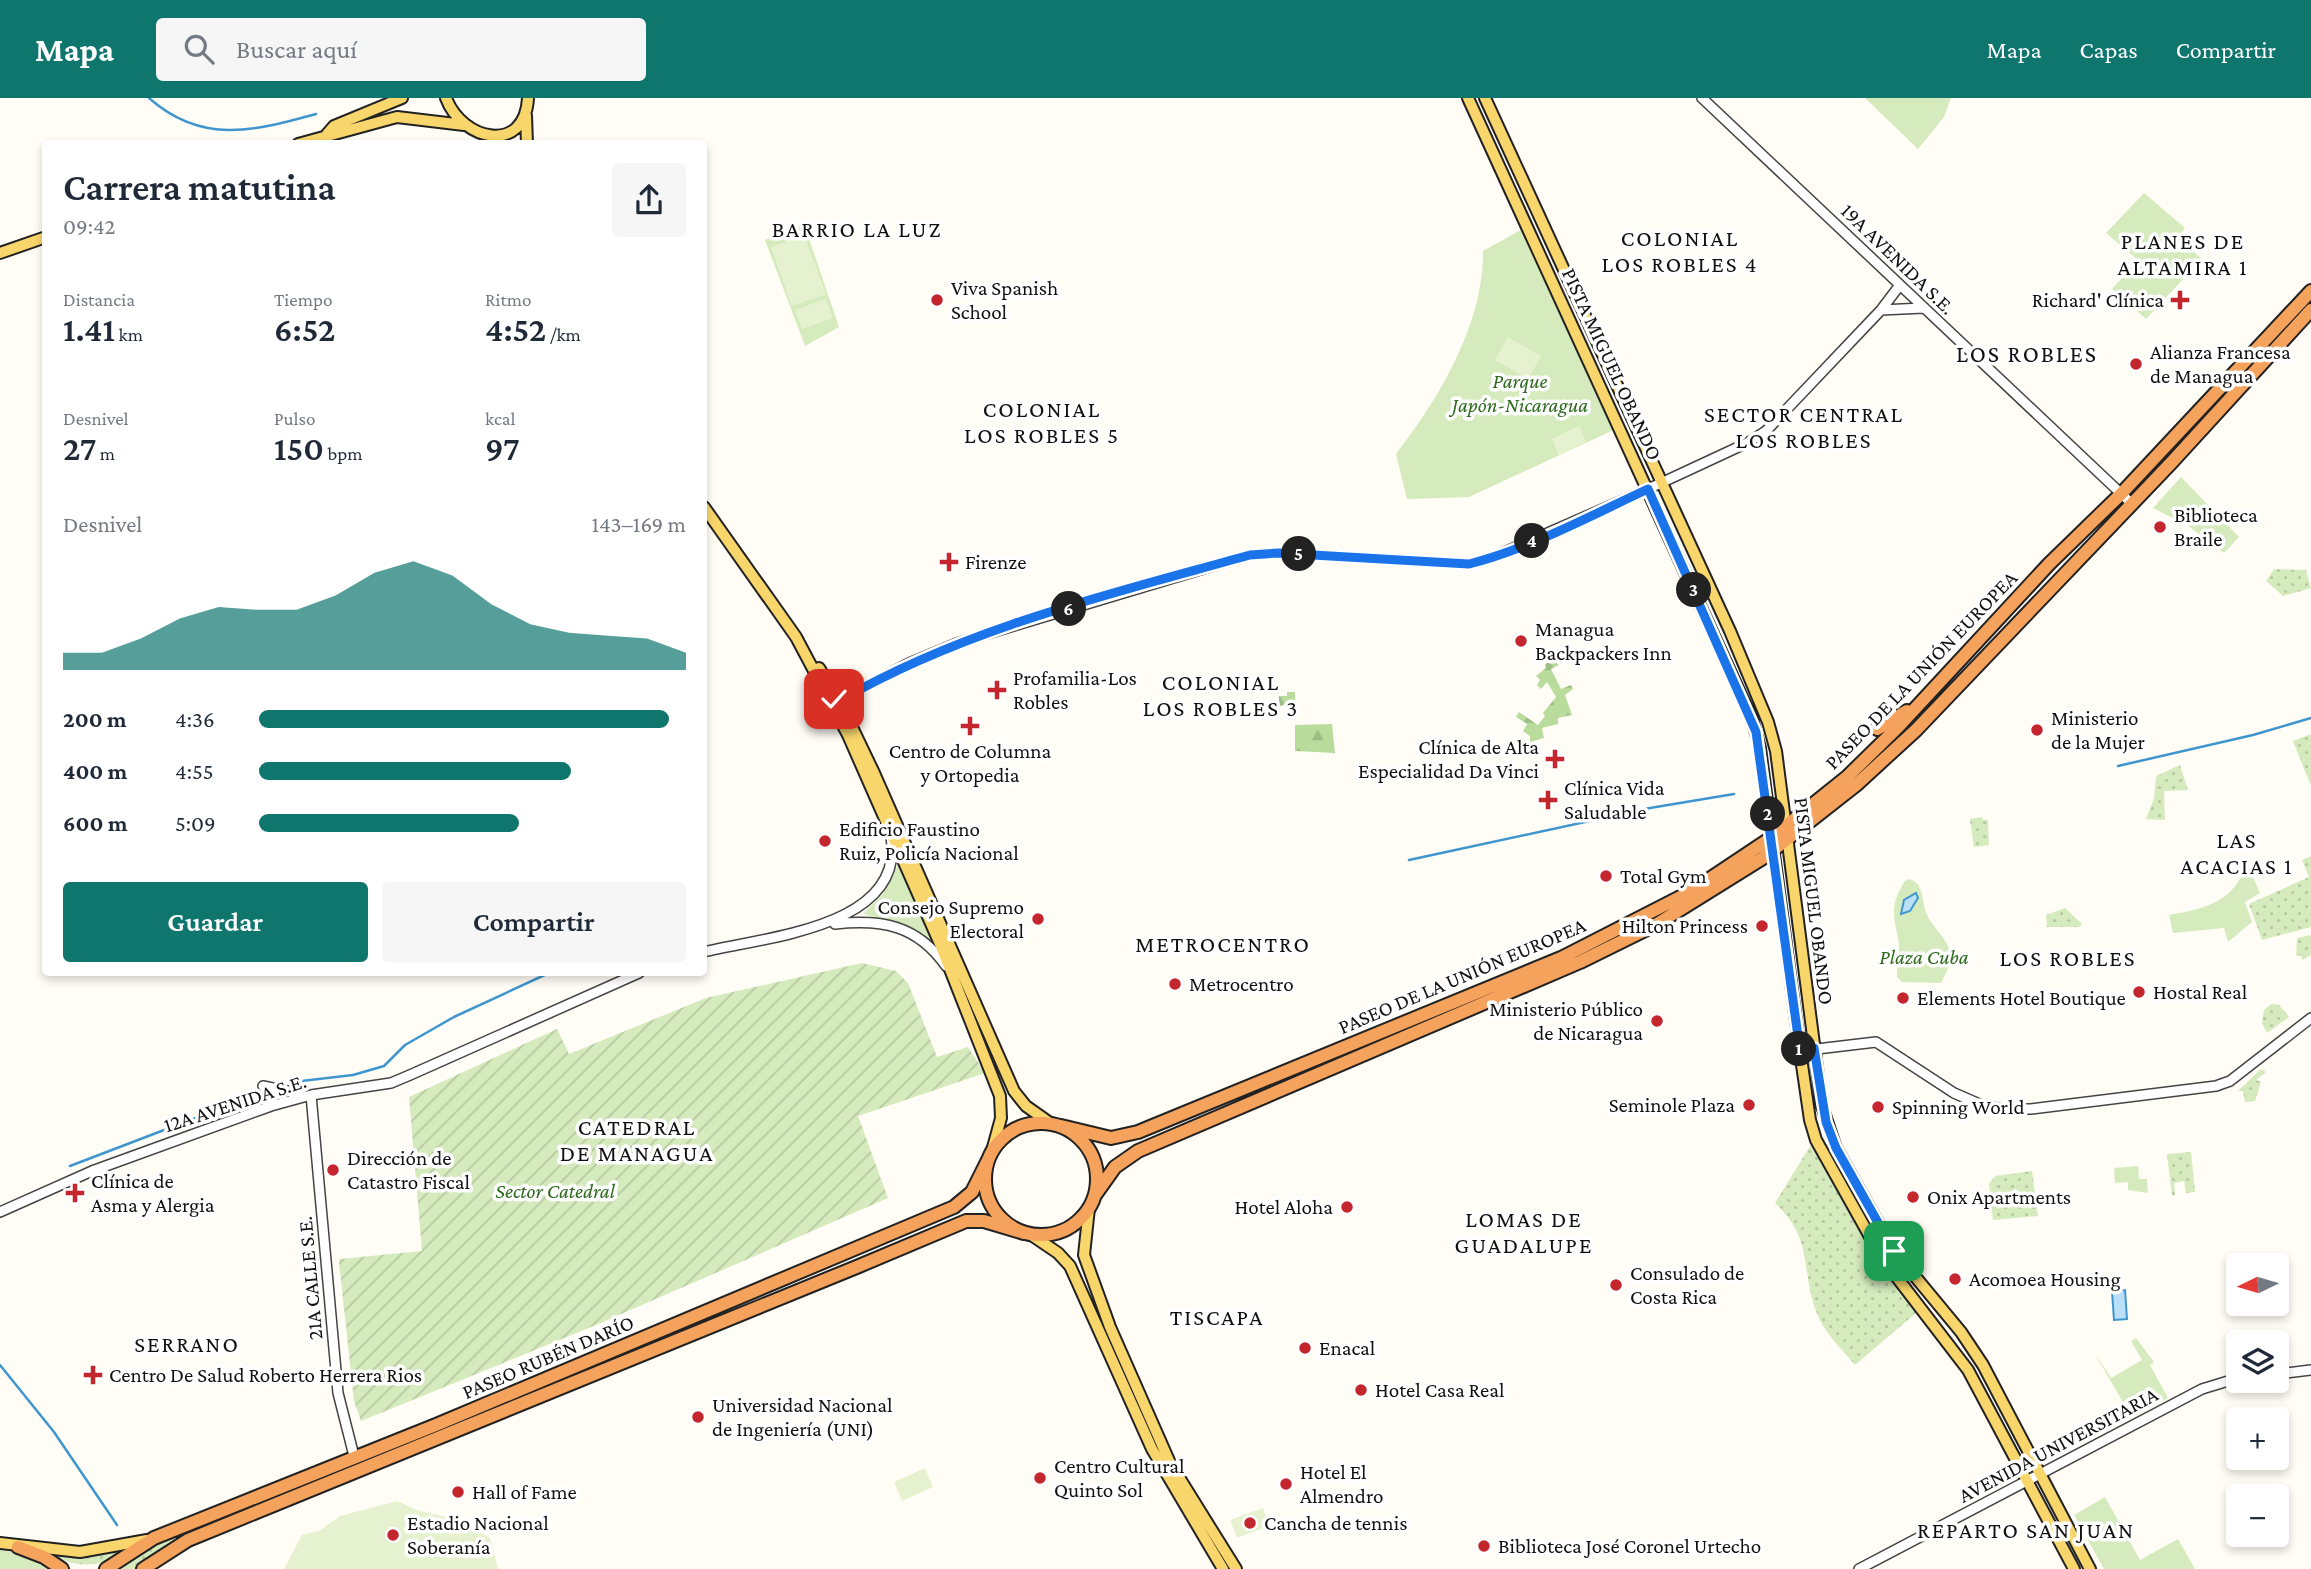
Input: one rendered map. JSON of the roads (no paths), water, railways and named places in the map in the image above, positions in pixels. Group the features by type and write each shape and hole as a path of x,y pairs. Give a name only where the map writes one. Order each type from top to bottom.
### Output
{"highway":[{"name":"PASEO DE LA UNIÓN EUROPEA","path":"1786,833 1847,777 1938,686 2049,564 2121,494 2311,291"},
{"name":"PASEO DE LA UNIÓN EUROPEA","path":"1095,1195 1115,1167 1138,1151 1380,1046 1547,978 1657,924 1856,785 1919,733 2311,310"},
{"path":"1877,729 1906,712 1938,686"},
{"name":"PASEO DE LA UNIÓN EUROPEA","path":"1055,1124 1101,1137 1127,1136 1548,963 1690,892 1772,844"},
{"path":"1464,1011 1469,1001 1548,963"},
{"path":"1380,1046 1396,1034 1464,1004 1465,996"},
{"path":"1038,1122 1055,1124 1081,1138 1093,1156 1098,1173 1095,1195 1078,1222 1064,1231 1048,1235 1027,1233 1005,1222 990,1202 985,1185 990,1156 1017,1128 1038,1122"},
{"name":"PASEO RUBÉN DARÍO","path":"106,1569 153,1538 436,1425 954,1206 972,1192 990,1156"},
{"name":"PASEO RUBÉN DARÍO","path":"143,1569 174,1547 226,1523 859,1266 950,1225 974,1220 1027,1233"},
{"path":"359,1470 360,1462 421,1436 436,1425"},
{"path":"354,1456 359,1470"},
{"path":"300,1495 349,1470 355,1462 354,1456"},
{"path":"211,1516 226,1523 227,1518 270,1500 286,1485"},
{"path":"18,1547 44,1557 62,1569"}],"main road":[{"path":"327,134 334,126 402,98"},
{"path":"446,98 469,129 489,140"},
{"name":"PISTA MIGUEL OBANDO","path":"1468,98 1750,712 1760,748 1810,1120 1826,1161 1882,1258 1968,1370 2074,1569"},
{"name":"PISTA MIGUEL OBANDO","path":"1485,98 1662,482 1768,722 1776,751 1814,1048 1826,1122 1836,1148 1894,1251 1961,1332 1983,1365 2090,1569"},
{"path":"310,140 408,116 494,136 507,134 519,124 528,102"},
{"path":"526,140 524,126 528,102"},
{"path":"0,253 42,238"},
{"path":"707,511 810,659 834,699 839,701 951,944 1013,1091 1026,1106 1055,1124"},
{"path":"810,659 853,746 950,972 1000,1097 1001,1118 990,1156"},
{"path":"839,701 838,705 851,732 853,746"},
{"path":"1089,1208 1084,1255 1110,1327 1170,1462 1236,1569"},
{"path":"1027,1233 1058,1253 1070,1266 1152,1449 1223,1569"},
{"path":"0,1543 80,1552 153,1538"}],"street":[{"name":"19A AVENIDA S.E.","path":"1702,98 2131,503"},
{"path":"839,701 909,663 957,643 1250,555 1278,553 1469,564 1493,557 1557,531 1747,443 1766,431 1881,310 1900,285"},
{"path":"1881,310 1923,308"},
{"path":"707,951 816,926 851,914 877,891 891,860 890,832"},
{"path":"816,926 870,921 890,924 924,943 950,972"},
{"name":"12A AVENIDA S.E.","path":"0,1212 93,1171 311,1095 391,1083 632,976"},
{"path":"1800,1051 1875,1042 1954,1093 1984,1106 2031,1109 2216,1086 2230,1081 2311,1018"},
{"path":"263,1086 311,1095"},
{"name":"21A CALLE S.E.","path":"311,1095 338,1393 354,1456"},
{"path":"2289,1373 2311,1370"},
{"name":"AVENIDA UNIVERSITARIA","path":"1859,1569 2202,1389 2226,1382"}],"water":[{"path":"1916,893 1918,898 1910,911 1901,914 1904,900"},
{"path":"2125,1290 2127,1319 2114,1320 2112,1291"}],"waterway":[{"path":"149,98 169,113 189,123 229,130 250,129 316,114"},
{"path":"2118,766 2253,735 2311,718"},
{"path":"1409,860 1650,808 1734,794"},
{"path":"293,1082 353,1075 384,1066 405,1045 454,1017 543,976"},
{"path":"70,1166 253,1096"},
{"path":"0,1365 54,1432 117,1525"}],"place":[{"name":"Viva Spanish School","path":"937,300"},
{"name":"Richard' Clínica","path":"2180,300"},
{"name":"Alianza Francesa de Managua","path":"2136,364"},
{"name":"Biblioteca Braile","path":"2160,527"},
{"name":"Firenze","path":"949,562"},
{"name":"Managua Backpackers Inn","path":"1521,641"},
{"name":"Profamilia-Los Robles","path":"997,690"},
{"name":"Centro de Columna y Ortopedia","path":"970,726"},
{"name":"Ministerio de la Mujer","path":"2037,730"},
{"name":"Clínica de Alta Especialidad Da Vinci","path":"1555,759"},
{"name":"Clínica Vida Saludable","path":"1548,800"},
{"name":"Edificio Faustino Ruiz, Policía Nacional","path":"825,841"},
{"name":"Total Gym","path":"1606,876"},
{"name":"Consejo Supremo Electoral","path":"1038,919"},
{"name":"Hilton Princess","path":"1762,926"},
{"name":"Metrocentro","path":"1175,984"},
{"name":"Hostal Real","path":"2139,992"},
{"name":"Elements Hotel Boutique","path":"1903,998"},
{"name":"Ministerio Público de Nicaragua","path":"1657,1021"},
{"name":"Seminole Plaza","path":"1749,1105"},
{"name":"Spinning World","path":"1878,1107"},
{"name":"Dirección de Catastro Fiscal","path":"333,1170"},
{"name":"Clínica de Asma y Alergia","path":"75,1193"},
{"name":"Onix Apartments","path":"1913,1197"},
{"name":"Hotel Aloha","path":"1347,1207"},
{"name":"Acomoea Housing","path":"1955,1279"},
{"name":"Consulado de Costa Rica","path":"1616,1285"},
{"name":"Enacal","path":"1305,1348"},
{"name":"Centro De Salud Roberto Herrera Rios","path":"93,1375"},
{"name":"Hotel Casa Real","path":"1361,1390"},
{"name":"Universidad Nacional de Ingeniería (UNI)","path":"698,1417"},
{"name":"Centro Cultural Quinto Sol","path":"1040,1478"},
{"name":"Hotel El Almendro","path":"1286,1484"},
{"name":"Hall of Fame","path":"458,1492"},
{"name":"Cancha de tennis","path":"1250,1523"},
{"name":"Estadio Nacional Soberanía","path":"393,1535"},
{"name":"Biblioteca José Coronel Urtecho","path":"1484,1546"}],"district":[{"name":"BARRIO LA LUZ","path":"857,229"},
{"name":"COLONIAL LOS ROBLES 4","path":"1680,251"},
{"name":"PLANES DE ALTAMIRA 1","path":"2183,254"},
{"name":"LOS ROBLES","path":"2027,353"},
{"name":"COLONIAL LOS ROBLES 5","path":"1042,422"},
{"name":"SECTOR CENTRAL LOS ROBLES","path":"1804,427"},
{"name":"COLONIAL LOS ROBLES 3","path":"1221,695"},
{"name":"LAS ACACIAS 1","path":"2237,853"},
{"name":"METROCENTRO","path":"1223,944"},
{"name":"LOS ROBLES","path":"2068,958"},
{"name":"CATEDRAL DE MANAGUA","path":"637,1140"},
{"name":"LOMAS DE GUADALUPE","path":"1524,1232"},
{"name":"TISCAPA","path":"1217,1317"},
{"name":"SERRANO","path":"187,1344"},
{"name":"REPARTO SAN JUAN","path":"2026,1530"}],"park label":[{"name":"Parque Japón-Nicaragua","path":"1520,393"},
{"name":"Plaza Cuba","path":"1924,957"},
{"name":"Sector Catedral","path":"555,1191"}]}
